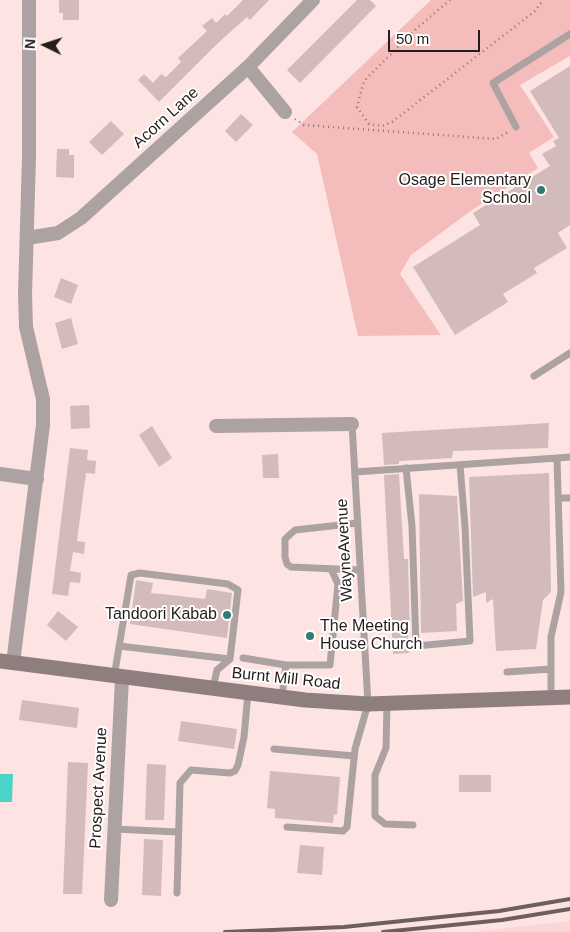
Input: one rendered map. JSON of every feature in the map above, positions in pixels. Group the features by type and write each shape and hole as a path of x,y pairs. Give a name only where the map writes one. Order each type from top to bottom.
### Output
{"main road":[{"name":"Burnt Mill Road","path":"7,662 118,678 282,697 368,704 570,697"}],"street":[{"path":"7,662 37,478 43,425 43,399 26,327 29,0"},
{"name":"Acorn Lane","path":"27,238 58,233 81,218 248,67 313,0"},
{"path":"248,67 286,112"},
{"path":"216,426 352,424"},
{"path":"0,474 37,478"},
{"name":"Prospect Avenue","path":"111,900 118,678"}],"lane":[{"path":"516,127 493,83 570,34"},
{"path":"534,376 570,353"},
{"name":"WayneAvenue","path":"287,828 345,829 348,824 354,756 368,704 352,424"},
{"path":"355,472 570,457"},
{"path":"550,698 551,637 561,592 560,498 557,458"},
{"path":"406,468 412,526 416,646 470,641 466,527 460,464"},
{"path":"560,498 570,498"},
{"path":"358,523 295,530 289,533 286,539 285,557 287,564 291,567 360,570"},
{"path":"243,658 286,665 330,665 338,584 331,569"},
{"path":"118,678 119,646 131,575 140,573 233,585 238,590 230,659 216,670 213,689"},
{"path":"119,646 230,659"},
{"path":"282,697 286,665"},
{"path":"506,672 551,669"},
{"path":"177,893 180,783 191,770 230,774 238,766 248,693"},
{"path":"386,704 386,748 375,775 375,816 385,824 413,825"},
{"path":"274,749 354,756"},
{"path":"114,829 178,832"}],"path":[{"path":"450,0 416,28 364,81 357,107 369,124 382,126 392,122 536,11 543,0"},
{"path":"286,112 304,125 496,139 516,127"}],"shaded area":[{"path":"431,0 570,0 570,56 520,85 554,137 529,153 538,168 472,210 411,255 400,274 441,335 358,336 317,154 292,132"},
{"path":"570,921 570,932 472,932"}],"water":[{"path":"0,774 13,774 12,802 0,802"}],"building":[{"path":"59,0 79,0 79,20 63,20 63,13 59,13"},
{"path":"243,0 269,0 250,20 247,17 218,43 159,102 138,80 144,74 153,83 161,74 166,77 181,62 178,58 207,31 202,26 212,18 216,23 225,14 227,16"},
{"path":"357,0 370,0 376,6 300,83 287,70"},
{"name":"Osage Elementary School","path":"570,66 570,225 558,233 567,248 534,268 537,273 503,294 508,302 455,335 413,267 480,225 473,213 550,166 542,154 556,146 553,141 559,138 530,91"},
{"path":"241,114 253,125 236,142 225,131"},
{"path":"111,121 124,134 102,155 89,142"},
{"path":"57,149 69,149 69,155 74,155 74,178 56,177"},
{"path":"61,278 78,285 71,304 54,297"},
{"path":"71,318 78,344 62,349 55,323"},
{"path":"89,405 90,428 71,429 70,406"},
{"path":"549,423 548,448 453,451 452,458 399,461 399,464 384,465 382,433"},
{"path":"152,426 172,458 159,467 139,435"},
{"path":"70,448 88,450 87,460 96,461 95,474 86,473 77,541 85,542 84,554 73,552 70,571 81,573 80,583 70,582 68,596 52,594"},
{"path":"278,454 279,478 263,478 262,455"},
{"path":"549,473 551,592 543,600 536,649 496,651 493,599 486,603 486,592 473,597 469,477"},
{"path":"399,474 404,559 408,559 410,634 408,634 409,653 393,654 384,475"},
{"path":"419,494 457,496 463,601 456,604 457,631 421,633"},
{"path":"136,580 153,583 151,593 205,599 207,589 232,593 227,638 130,624"},
{"path":"58,611 78,627 66,641 47,625"},
{"path":"22,700 79,708 77,728 19,720"},
{"path":"181,721 237,729 234,749 178,741"},
{"path":"68,762 88,763 82,894 63,894"},
{"path":"147,764 166,765 164,820 145,820"},
{"path":"270,771 340,777 337,815 334,814 333,823 275,818 275,809 267,808"},
{"path":"459,775 491,775 491,792 459,792"},
{"path":"144,839 163,840 161,896 142,895"},
{"path":"300,845 324,847 322,875 297,873"}],"railway":[{"path":"225,932 344,927 499,911 570,899"},
{"path":"383,932 502,920 570,909"}],"place":[{"name":"Osage Elementary School","path":"541,190"},
{"name":"Tandoori Kabab","path":"227,615"},
{"name":"The Meeting House Church","path":"310,636"}]}
